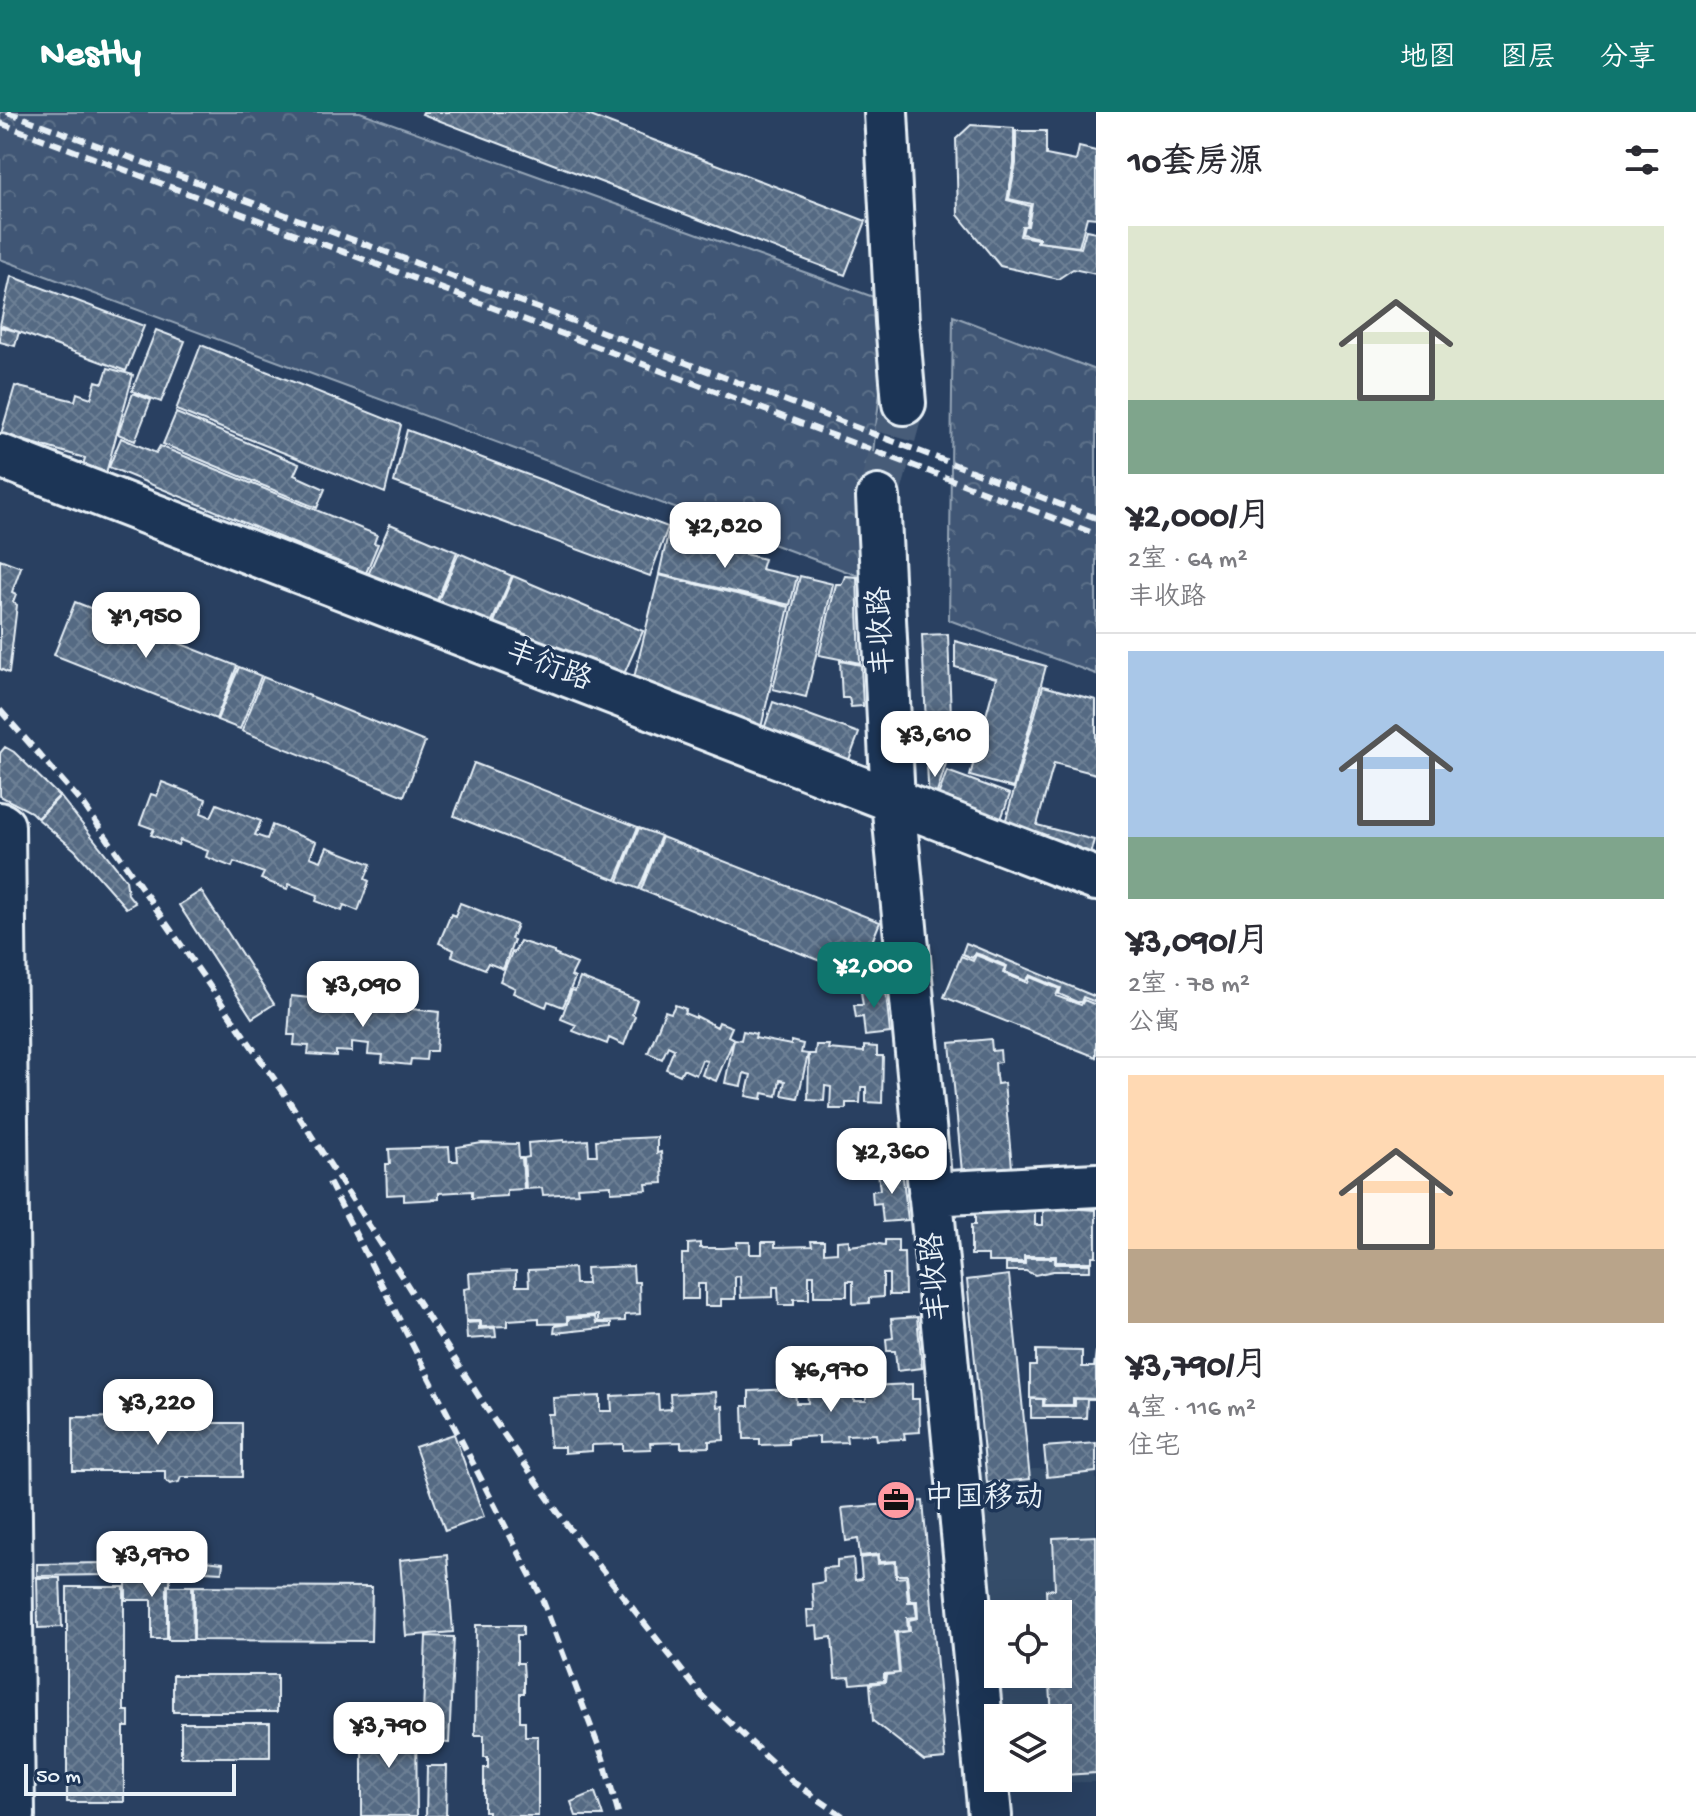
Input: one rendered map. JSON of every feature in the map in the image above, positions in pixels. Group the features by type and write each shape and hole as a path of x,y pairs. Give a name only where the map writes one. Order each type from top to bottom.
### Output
{"street":[{"path":"886,112 904,403"},
{"name":"丰衍路","path":"0,456 1096,879"},
{"name":"丰收路","path":"878,497 893,801 990,1816"},
{"path":"0,824 3,826 5,1402 13,1816"},
{"path":"930,1194 1096,1185"}],"shaded area":[{"path":"1096,1466 1096,1782 1072,1782 1072,1704 999,1704 998,1688 1072,1688 1072,1600 990,1600 980,1472"}],"green space":[{"path":"0,112 360,112 890,303 859,576 0,259"},
{"path":"953,316 1096,370 1096,674 949,620"}],"building":[{"path":"423,112 580,112 866,221 845,275"},
{"path":"971,125 1014,128 1014,164 1007,200 1030,206 1026,226 1022,226 1020,236 1037,239 1037,242 1081,248 1086,230 1096,232 1096,274 1073,269 1058,279 1000,266 958,215 956,139"},
{"path":"1016,131 1046,131 1046,155 1076,161 1079,147 1096,151 1096,218 1087,217 1079,247 1039,242 1039,238 1022,234 1024,226 1028,226 1032,204 1009,199 1016,164"},
{"path":"11,276 144,326 126,371 0,325"},
{"path":"0,327 19,332 15,346 0,342"},
{"path":"156,330 185,341 161,402 132,391"},
{"path":"201,345 401,425 385,493 176,410"},
{"path":"108,368 133,375 106,473 83,466 85,458 1,434 15,386 75,401 77,393 91,398 96,381 103,383"},
{"path":"133,393 151,400 135,441 118,434"},
{"path":"176,413 299,464 294,475 325,489 317,508 163,444"},
{"path":"407,430 668,527 650,576 394,482"},
{"path":"121,438 156,453 160,446 377,535 374,543 378,544 366,573 109,467"},
{"path":"390,524 457,552 436,603 368,575"},
{"path":"668,534 764,559 761,569 797,577 790,605 659,574"},
{"path":"459,553 512,576 490,626 437,603"},
{"path":"0,559 21,567 12,592 16,594 13,602 17,605 9,673 0,669"},
{"path":"659,575 789,607 760,732 632,686"},
{"path":"513,576 643,631 621,681 492,627"},
{"path":"800,576 833,584 806,697 773,689"},
{"path":"845,576 857,577 860,663 819,655 836,584 842,584"},
{"path":"75,602 237,666 216,719 54,655"},
{"path":"948,634 952,745 927,746 922,635"},
{"path":"955,641 1046,666 1013,788 970,776 996,678 955,667"},
{"path":"840,661 861,665 863,706 851,707 849,698 842,698"},
{"path":"239,667 261,676 240,729 217,720"},
{"path":"263,677 425,742 404,796 242,731"},
{"path":"1043,686 1096,700 1096,774 1054,763 1037,825 1094,840 1087,865 1000,841"},
{"path":"773,702 859,733 847,765 762,735"},
{"path":"5,747 59,796 37,818 0,796 0,753"},
{"path":"947,760 932,809 929,808 927,761"},
{"path":"474,763 638,827 616,880 454,816"},
{"path":"947,771 1010,794 996,833 933,810"},
{"path":"162,782 206,799 201,813 211,817 217,804 261,821 255,835 267,839 272,825 316,842 310,857 321,861 327,847 371,864 365,879 369,881 358,911 344,905 342,911 316,901 318,895 289,884 287,889 261,879 264,873 234,862 232,867 206,857 208,851 180,840 178,845 151,835 154,829 140,824 151,794 157,796"},
{"path":"60,796 126,880 128,894 135,903 126,908 75,850 38,819"},
{"path":"639,828 661,836 639,889 618,881"},
{"path":"662,837 880,922 858,976 641,890"},
{"path":"201,891 274,1004 252,1018 179,905"},
{"path":"460,903 517,925 503,969 488,963 485,969 452,956 454,950 439,943 451,914 455,916"},
{"path":"520,941 554,952 577,964 571,976 575,978 563,1007 548,1001 546,1007 513,993 515,988 500,981"},
{"path":"966,943 1096,997 1096,1002 1083,997 1081,1002 1077,1002 1059,994 1061,988 1030,975 1026,981 1005,972 1007,966 981,955 975,953 972,958 962,954"},
{"path":"976,955 1005,967 1003,973 1028,983 1030,977 1059,989 1056,996 1081,1005 1084,1000 1096,1005 1096,1057 944,997 961,956 973,961"},
{"path":"580,978 637,1000 632,1014 635,1016 624,1045 609,1038 607,1044 573,1031 576,1025 561,1019"},
{"path":"885,983 890,1033 865,1036 863,1017 856,1018 854,1005 863,1005 860,986"},
{"path":"291,996 439,1012 436,1051 427,1051 426,1060 411,1059 410,1065 382,1062 383,1055 368,1054 369,1044 352,1042 352,1052 336,1051 336,1056 308,1054 309,1046 294,1045 295,1035 288,1035"},
{"path":"675,1005 686,1009 684,1013 717,1027 719,1022 732,1027 728,1036 734,1039 716,1081 702,1075 707,1061 702,1060 696,1075 683,1069 680,1075 666,1069 674,1049 668,1046 662,1059 648,1053 665,1011 671,1013"},
{"path":"743,1031 756,1034 755,1038 791,1045 791,1041 803,1044 801,1053 808,1054 798,1098 782,1095 785,1081 780,1080 777,1096 763,1093 762,1099 746,1096 751,1075 744,1073 741,1086 725,1083 734,1039 741,1040"},
{"path":"991,1039 992,1051 1000,1050 1001,1062 995,1063 996,1076 997,1084 1004,1083 1012,1167 962,1172 950,1043"},
{"path":"816,1045 864,1052 864,1046 877,1047 877,1056 883,1056 882,1103 866,1102 866,1087 861,1087 860,1103 846,1103 846,1109 830,1109 831,1087 825,1086 824,1101 808,1100 809,1054 815,1054"},
{"path":"657,1137 663,1183 646,1184 647,1190 611,1192 611,1185 577,1187 578,1193 543,1195 542,1188 526,1189 524,1158 529,1157 528,1143 588,1140 589,1155 597,1155 596,1140"},
{"path":"482,1143 518,1144 524,1189 507,1190 507,1196 472,1198 472,1191 439,1193 439,1199 404,1201 404,1194 387,1195 389,1149 449,1147 450,1161 458,1161 457,1147"},
{"path":"902,1170 908,1220 883,1222 881,1203 873,1204 872,1191 880,1190 878,1172"},
{"path":"975,1210 1035,1210 1035,1225 1043,1225 1043,1210 1096,1210 1096,1256 1092,1256 1092,1262 1056,1262 1056,1256 1024,1256 1024,1262 988,1262 988,1255 971,1255 971,1225 975,1225"},
{"path":"849,1240 849,1246 885,1245 885,1240 898,1240 898,1252 904,1252 905,1295 889,1295 889,1274 883,1274 883,1297 869,1298 869,1303 853,1304 853,1281 847,1281 847,1296 814,1296 814,1275 809,1275 809,1299 794,1299 794,1305 779,1305 778,1287 773,1287 773,1297 741,1298 740,1276 735,1277 735,1299 721,1299 721,1306 705,1306 705,1284 698,1284 698,1299 682,1299 682,1254 688,1254 688,1244 700,1243 700,1248 724,1248 737,1247 737,1242 750,1242 750,1254 762,1254 762,1242 775,1242 775,1247 812,1246 811,1241 824,1241 824,1253 837,1252 837,1241"},
{"path":"1025,1258 1055,1258 1055,1264 1090,1264 1090,1271 1053,1271 1035,1275 1026,1271 1006,1271 1006,1264 1025,1264"},
{"path":"633,1266 634,1282 639,1282 640,1314 625,1315 625,1321 598,1322 598,1315 567,1317 567,1323 539,1324 539,1318 508,1320 508,1326 481,1327 481,1321 466,1321 464,1289 470,1288 469,1273 516,1271 516,1286 529,1286 528,1270 574,1268 575,1284 587,1284 586,1268"},
{"path":"1009,1275 1030,1479 987,1483 967,1280"},
{"path":"595,1317 596,1323 611,1323 611,1327 554,1333 555,1326 568,1324 568,1319"},
{"path":"917,1317 922,1368 897,1371 895,1351 887,1351 886,1339 893,1338 891,1319"},
{"path":"479,1322 479,1329 495,1328 496,1337 467,1339 466,1323"},
{"path":"1036,1350 1082,1351 1082,1367 1094,1367 1096,1351 1096,1399 1073,1398 1073,1405 1044,1405 1045,1399 1030,1398 1030,1366 1036,1366"},
{"path":"912,1384 912,1399 919,1399 920,1432 904,1433 905,1439 877,1440 876,1434 846,1435 847,1442 819,1443 819,1436 788,1438 788,1444 760,1445 760,1439 744,1439 743,1406 749,1406 749,1391 795,1389 796,1403 808,1403 807,1388 853,1387 854,1401 866,1401 866,1386"},
{"path":"716,1392 717,1407 723,1406 724,1440 709,1441 709,1447 681,1448 681,1442 650,1443 651,1449 623,1450 623,1444 592,1445 592,1451 564,1453 564,1447 550,1447 548,1414 554,1414 553,1398 600,1396 600,1411 612,1411 611,1396 658,1394 659,1410 671,1409 670,1394"},
{"path":"1031,1399 1043,1399 1043,1406 1075,1406 1075,1399 1087,1399 1086,1418 1031,1418"},
{"path":"73,1417 181,1418 181,1423 242,1423 242,1477 181,1477 179,1482 170,1484 165,1480 165,1471 73,1471"},
{"path":"454,1434 484,1517 445,1531 415,1447"},
{"path":"1096,1443 1096,1472 1047,1477 1044,1447"},
{"path":"923,1501 945,1759 924,1761 873,1721 870,1684 885,1682 886,1675 900,1673 897,1633 910,1631 909,1620 918,1618 917,1601 910,1601 907,1575 897,1575 896,1561 879,1562 879,1554 860,1556 858,1539 846,1541 842,1508"},
{"path":"1096,1536 1096,1773 1072,1774 1072,1704 1051,1704 1050,1688 1072,1688 1072,1600 1046,1600 1046,1590 1055,1589 1053,1538"},
{"path":"447,1555 453,1632 406,1636 400,1560"},
{"path":"170,1556 170,1575 120,1576 120,1557"},
{"path":"877,1556 878,1564 895,1562 896,1578 906,1577 908,1602 915,1602 917,1617 907,1618 908,1631 895,1632 899,1673 884,1674 884,1681 851,1684 850,1677 835,1678 832,1637 818,1639 817,1626 808,1627 807,1610 814,1610 812,1584 824,1582 823,1568 837,1567 837,1560 853,1558 855,1580 862,1579 860,1558"},
{"path":"204,1561 223,1563 222,1572 204,1571"},
{"path":"106,1563 106,1575 37,1576 37,1564"},
{"path":"126,1576 170,1576 170,1585 167,1585 167,1639 152,1639 152,1600 126,1600"},
{"path":"37,1578 60,1578 62,1627 38,1628"},
{"path":"168,1586 192,1586 193,1640 168,1640"},
{"path":"194,1586 372,1587 371,1641 194,1640"},
{"path":"67,1587 124,1587 124,1711 129,1711 129,1727 124,1727 124,1802 67,1802"},
{"path":"476,1625 523,1625 523,1635 517,1635 517,1663 523,1663 524,1678 524,1693 520,1693 520,1721 525,1721 525,1736 538,1736 538,1816 488,1816 488,1811 484,1811 484,1768 488,1768 488,1757 484,1757 484,1735 475,1735"},
{"path":"426,1636 454,1637 449,1743 430,1742 431,1713 423,1713"},
{"path":"173,1675 277,1675 277,1712 173,1712"},
{"path":"181,1723 270,1723 270,1757 181,1757"},
{"path":"362,1723 416,1723 417,1816 362,1816"},
{"path":"427,1766 447,1766 446,1816 426,1816"},
{"path":"595,1792 603,1816 576,1816 571,1802"}],"tunnel":[{"path":"878,497 904,403"}],"railway":[{"path":"7,112 1096,518"},
{"path":"0,123 1096,534"},
{"path":"0,710 84,805 284,1093 494,1420 566,1524 702,1696 793,1782 843,1816"},
{"path":"329,1182 541,1596 603,1758 619,1816"}],"place":[{"name":"中国移动","path":"896,1500"}]}
